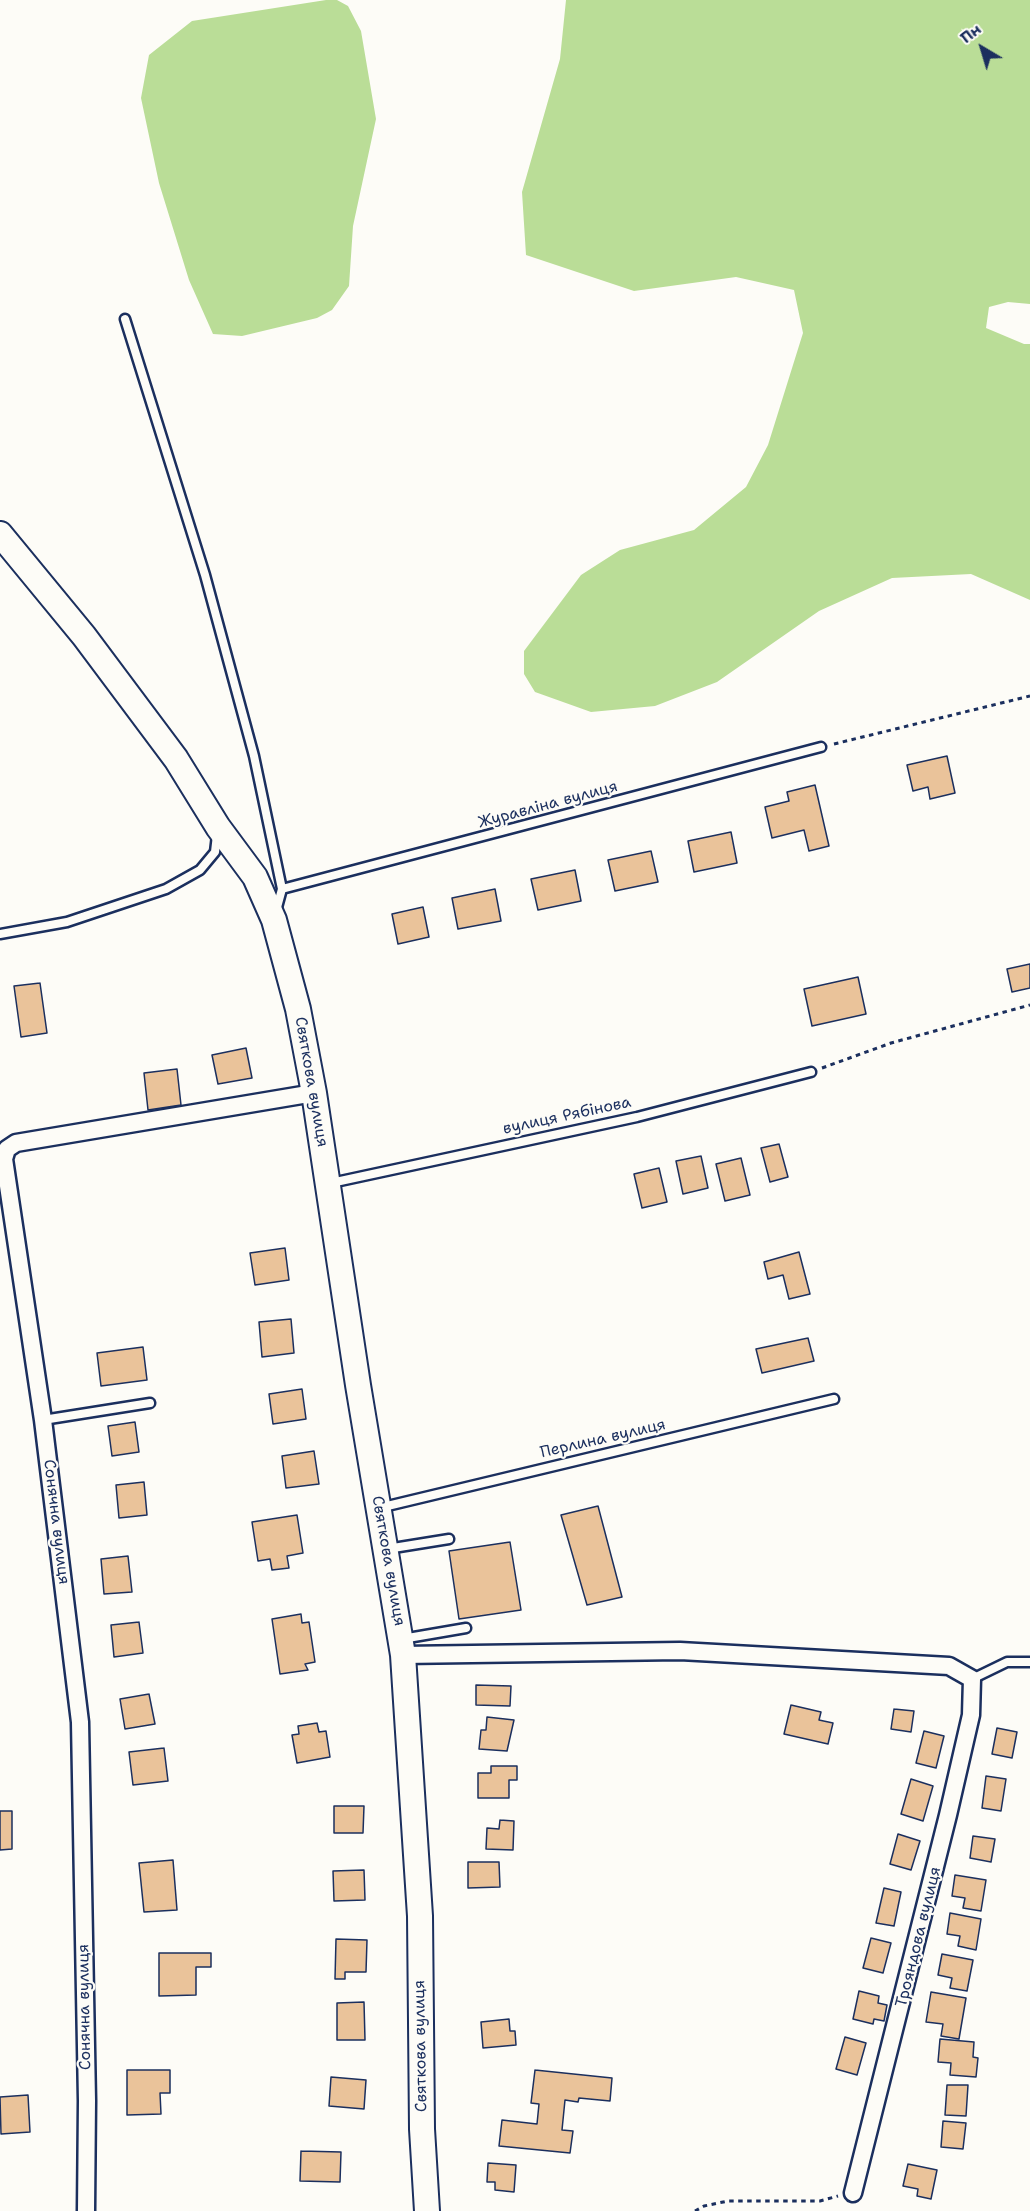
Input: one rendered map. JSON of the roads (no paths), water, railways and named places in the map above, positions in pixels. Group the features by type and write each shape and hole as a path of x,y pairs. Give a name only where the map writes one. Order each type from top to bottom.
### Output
{"main road":[{"name":"Святкова вулиця","path":"0,534 113,673 176,759 218,827 255,877 274,920 298,1009 314,1094 402,1647 420,1916 422,2129 427,2211"}],"street":[{"name":"Сонячна вулиця","path":"87,2211 80,1722 43,1420 4,1159 4,1144 314,1094"},
{"path":"402,1647 680,1651 949,1666 972,1679"},
{"name":"Трояндова вулиця","path":"853,2193 948,1815 971,1715 972,1679"}],"lane":[{"path":"125,319 220,631 254,756 282,889 274,920"},
{"name":"Журавліна вулиця","path":"282,889 821,747"},
{"path":"0,934 67,922 166,890 200,870 215,852 218,827"},
{"name":"вулиця Рябінова","path":"327,1183 636,1117 811,1072"},
{"name":"Перлина вулиця","path":"379,1508 834,1399"},
{"path":"43,1420 150,1403"},
{"path":"386,1549 449,1539"},
{"path":"402,1647 466,1628"},
{"path":"972,1679 1007,1662 1030,1662"}]}
